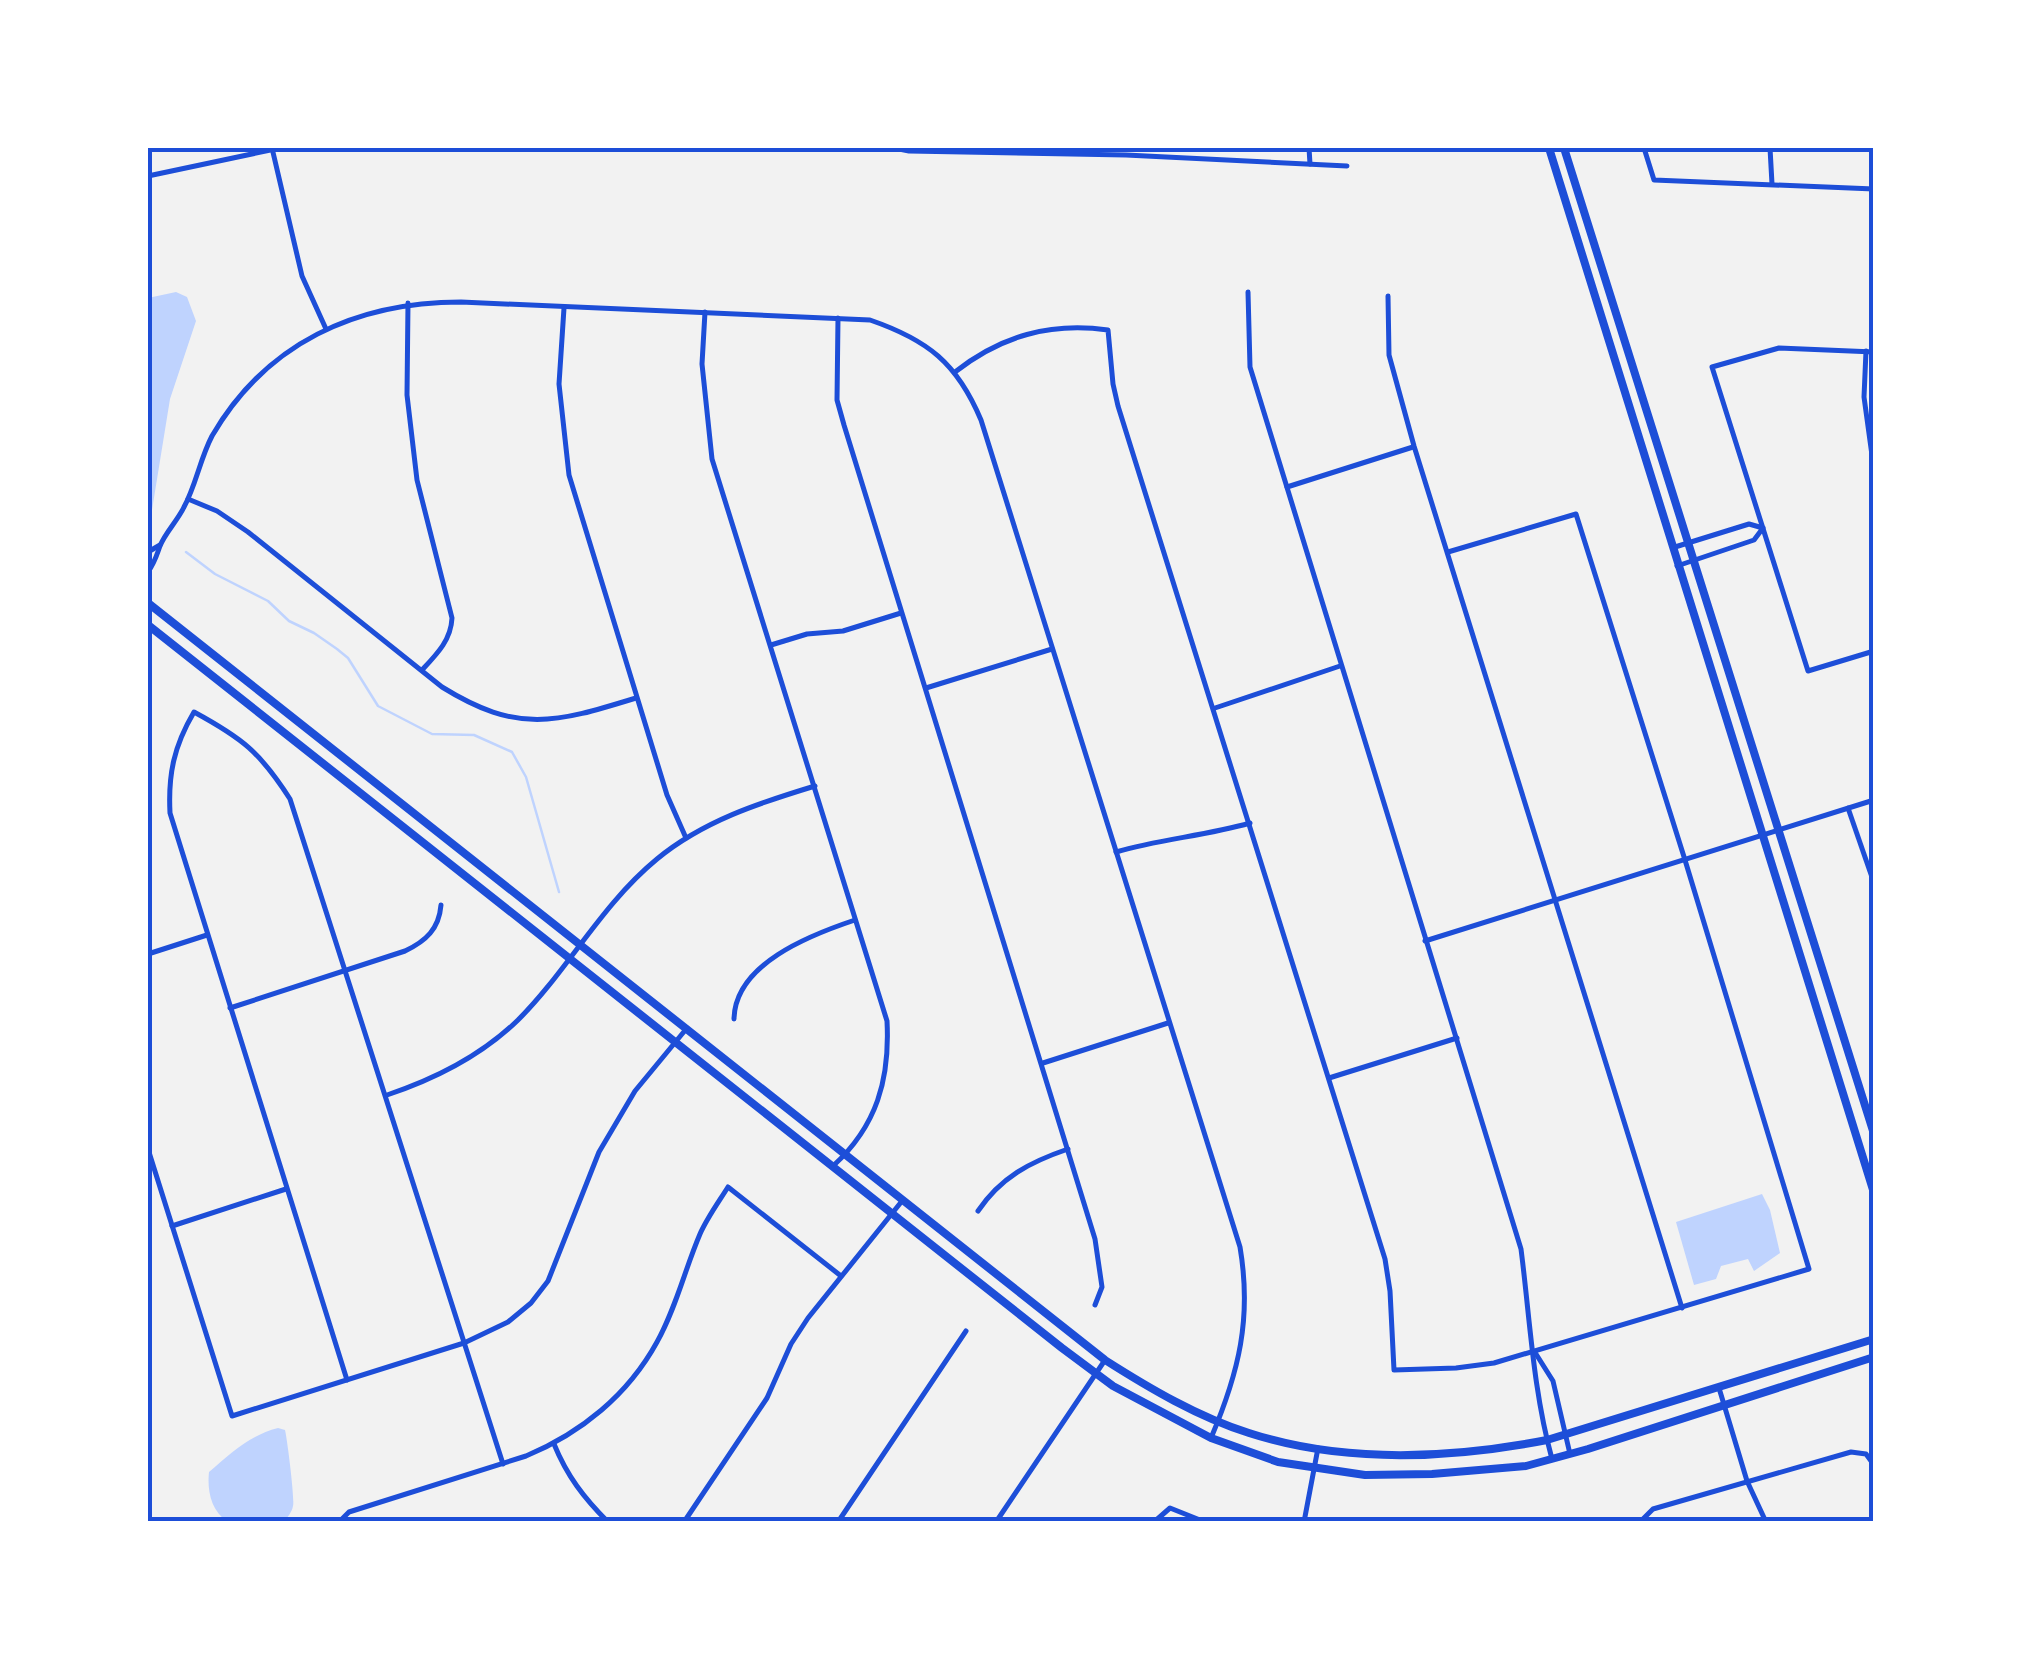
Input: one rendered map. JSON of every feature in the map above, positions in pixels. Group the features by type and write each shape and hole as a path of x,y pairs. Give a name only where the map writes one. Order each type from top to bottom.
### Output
{"street":[{"path":"148,176 275,148 302,276 326,328"},
{"path":"894,148 1347,166"},
{"path":"1186,148 1186,160"},
{"path":"1309,148 1310,164"},
{"path":"1549,148 1874,1193"},
{"path":"1564,148 1874,1134"},
{"path":"1644,148 1654,180 1874,189"},
{"path":"1770,148 1772,185"},
{"path":"1572,224 1586,220"},
{"path":"1248,292 1250,367 1521,1249 1535,1352 1535,1384 1552,1459"},
{"path":"1388,296 1389,355 1414,446 1682,1308"},
{"path":"408,303 412,446 434,558 452,618 452,630 444,646 422,671"},
{"path":"148,572 188,500 212,438 236,401 290,350 326,328 408,303 870,320 900,331 946,361 981,420 1240,1247 1246,1285 1245,1325 1238,1366 1210,1438"},
{"path":"564,308 560,384 569,475 666,795 686,838"},
{"path":"705,312 702,364 712,459 887,1021 882,1094 874,1113 832,1167"},
{"path":"838,318 838,400 1100,1260 1102,1287 1095,1305"},
{"path":"1607,331 1622,326"},
{"path":"955,372 989,348 1034,332 1063,327 1108,330 1118,406 1385,1259 1394,1370 1456,1368 1535,1352 1809,1269 1576,514 1448,552"},
{"path":"1874,470 1866,435 1870,352 1779,348 1712,366 1808,671 1874,651"},
{"path":"1624,388 1640,384"},
{"path":"1287,487 1414,446"},
{"path":"188,500 216,511 248,532 422,671 472,705 498,716 538,721 581,715 637,698"},
{"path":"1672,548 1749,524 1763,528"},
{"path":"1677,566 1754,540 1763,528"},
{"path":"148,552 160,545"},
{"path":"148,604 1105,1360 1140,1382 1218,1420 1249,1433 1368,1454 1417,1456 1500,1449 1547,1440 1874,1339"},
{"path":"770,645 806,634 843,631 901,613"},
{"path":"148,625 1096,1373 1210,1438 1278,1462 1365,1474 1432,1474 1526,1466 1874,1357"},
{"path":"926,688 1053,648"},
{"path":"1214,708 1340,666"},
{"path":"347,1380 170,813 172,760 194,712 238,736 262,759 290,799 503,1464"},
{"path":"386,1095 451,1068 488,1045 518,1019 635,878 686,838 737,812 815,786"},
{"path":"1425,941 1874,800"},
{"path":"1848,808 1874,883"},
{"path":"1116,852 1250,823"},
{"path":"230,1008 419,944 440,922 440,905"},
{"path":"734,1020 734,1002 748,981 768,963 808,937 856,920"},
{"path":"148,954 207,935"},
{"path":"1042,1062 1170,1022"},
{"path":"148,1149 232,1416 464,1343 508,1322 548,1281 599,1152 635,1091 687,1028"},
{"path":"1330,1078 1457,1038"},
{"path":"978,1211 1003,1180 1038,1159 1068,1149"},
{"path":"339,1522 349,1512 554,1444 586,1425 644,1364 659,1339 702,1230 728,1187 841,1276"},
{"path":"172,1226 286,1189"},
{"path":"684,1522 767,1398 808,1318 902,1201"},
{"path":"838,1522 966,1331"},
{"path":"1535,1352 1553,1381 1570,1454"},
{"path":"996,1522 1105,1360"},
{"path":"1719,1388 1747,1480 1766,1522"},
{"path":"554,1444 565,1472 608,1522"},
{"path":"1304,1522 1318,1448"},
{"path":"1641,1521 1652,1509 1851,1452 1866,1454 1874,1465"},
{"path":"1154,1522 1170,1508 1205,1522"}],"water":[{"path":"176,292 187,297 196,321 170,399 152,510 148,508 148,298"},
{"path":"1762,1194 1780,1253 1754,1271 1748,1259 1721,1266 1716,1279 1694,1285 1676,1222"},
{"path":"278,1428 285,1430 293,1493 291,1512 285,1521 227,1521 211,1500 209,1472 249,1440"}],"waterway":[{"path":"186,552 215,574 268,601 289,621 337,649 348,658 378,706 432,734 474,735 512,752 526,777 559,892"}]}
